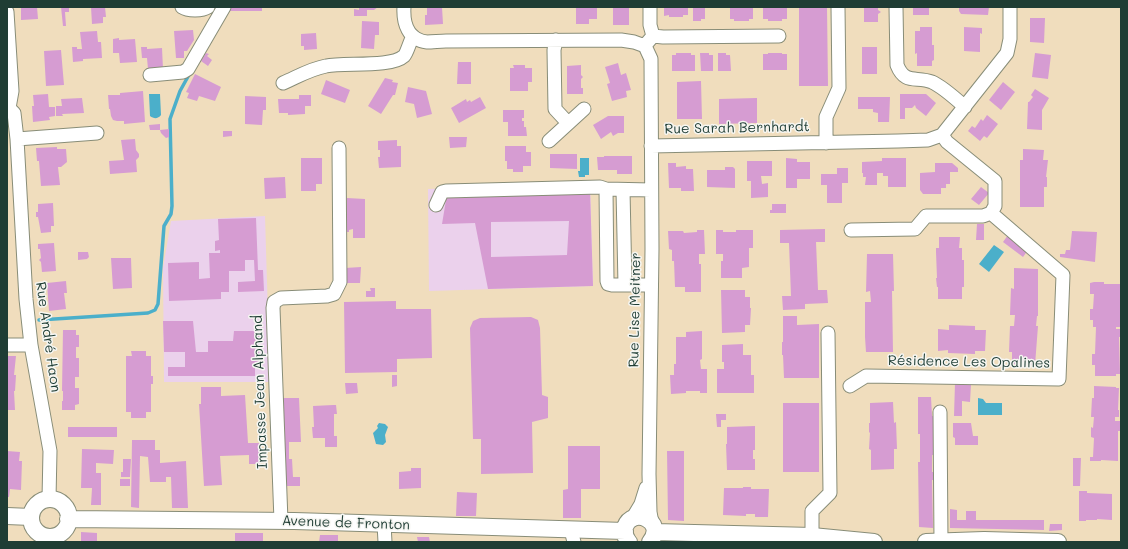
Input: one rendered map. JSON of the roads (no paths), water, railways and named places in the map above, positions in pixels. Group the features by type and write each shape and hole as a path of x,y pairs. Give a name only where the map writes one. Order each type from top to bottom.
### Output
{"main road":[{"path":"49,499 61,502 68,512 68,519 62,532 49,539 36,530 32,524 31,517 34,507 38,503 49,499"},
{"path":"7,516 31,517"},
{"name":"Avenue de Fronton","path":"68,519 281,521 319,523 385,533 573,536 624,531 643,517 648,519 652,532"},
{"path":"652,532 812,536 874,542"},
{"path":"926,542 984,540 1058,542"}],"street":[{"path":"182,7 186,10 205,9 208,7"},
{"path":"150,75 183,72 188,69 224,7"},
{"path":"404,7 404,20 406,28 418,40 427,42 556,40 621,40 634,42 664,38 779,36"},
{"name":"Rue Sarah Bernhardt","path":"650,7 649,41 651,59 651,146 928,140 942,135"},
{"path":"826,143 826,117 839,88 838,7"},
{"path":"896,7 897,60 903,76 909,79 923,80 932,83 958,100 965,107"},
{"path":"851,230 915,229 926,216 983,216 991,213 995,206 995,181 947,142 942,135 1007,53 1010,39 1010,7"},
{"name":"Rue André Haon","path":"7,12 12,91 8,107 14,113 17,139 26,299 31,345 50,451 49,499"},
{"path":"283,83 327,65 369,64 399,60 406,55 413,36"},
{"path":"556,40 554,50 555,109 568,123"},
{"path":"549,141 584,109"},
{"path":"17,139 97,133"},
{"name":"Rue Lise Meitner","path":"651,146 649,474 652,532"},
{"name":"Impasse Jean Alphand","path":"281,521 272,308 274,302 281,298 327,296 334,294 340,282 339,148"},
{"path":"436,205 442,192 446,191 600,187 606,189 623,190 651,190"},
{"path":"606,189 608,284 612,286 651,285"},
{"path":"623,190 625,285"},
{"name":"Résidence Les Opalines","path":"850,386 866,376 1059,379 1063,276 991,213"},
{"path":"812,536 812,512 830,493 828,333"},
{"path":"7,345 31,345"},
{"path":"940,412 941,542"},
{"name":"Rue Lise Meitner","path":"624,531 641,504 649,474"}],"water":[{"path":"149,94 160,94 161,115 157,118 150,116"},
{"path":"580,158 589,158 589,175 585,175 585,177 579,177 578,171 580,171"},
{"path":"994,245 1004,252 989,272 979,264"},
{"path":"978,398 983,399 986,403 1002,403 1002,415 978,415"},
{"path":"379,423 385,424 388,427 385,435 386,442 383,445 376,444 373,433 378,428 377,426"}],"waterway":[{"path":"39,320 148,313 155,310 158,304 164,226 171,214 172,206 170,119 180,91 190,73"}]}
